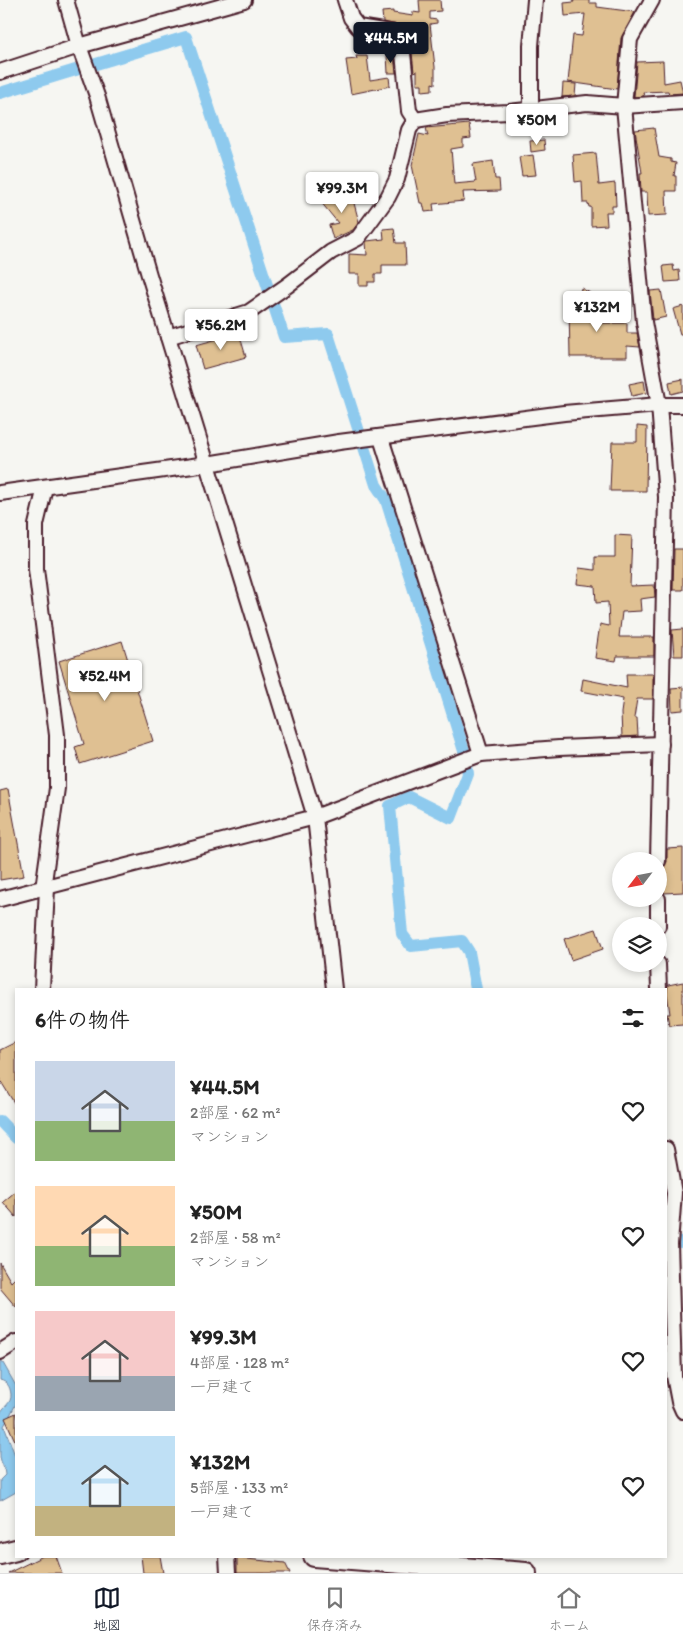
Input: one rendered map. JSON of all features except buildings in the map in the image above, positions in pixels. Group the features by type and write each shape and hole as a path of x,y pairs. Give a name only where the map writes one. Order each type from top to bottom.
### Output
{"main road":[{"path":"0,1554 15,1550"},
{"path":"341,1558 526,1573"}],"street":[{"path":"66,0 79,46 97,96 168,337 315,817 334,988"},
{"path":"0,72 79,46 244,0"},
{"path":"344,0 351,18 358,27 401,34 409,112 415,120"},
{"path":"531,109 531,46 535,0"},
{"path":"652,0 630,39 624,106 644,322 658,405 666,496 664,663 658,852"},
{"path":"415,120 587,103 624,106 683,102"},
{"path":"168,337 249,312 260,306 331,252 358,238 388,197 398,179 409,130 415,120"},
{"path":"0,493 207,464 339,442 564,412 683,405"},
{"path":"376,438 481,754"},
{"path":"42,988 45,888 57,788 58,735 36,570 36,525 45,488"},
{"path":"0,899 315,817 481,754 559,748 661,744"},
{"path":"658,972 658,988"},
{"path":"667,1160 670,1193 674,1376 679,1402 683,1411"},
{"path":"0,1352 15,1343"},
{"path":"227,1558 228,1573"}],"water":[{"path":"0,1361 15,1384 15,1406 4,1426 15,1455 15,1493 0,1501 0,1480 5,1475 0,1457 0,1414 9,1403 11,1394 8,1385 0,1380"}],"waterway":[{"path":"96,64 186,37 284,337 328,334 376,485 386,500 464,751"},
{"path":"0,93 79,69"},
{"path":"467,766 468,774 451,818 409,797 390,806 402,934 411,946 462,941 469,952 476,988"},
{"path":"0,1121 15,1137"},
{"path":"667,1241 683,1242"}]}
